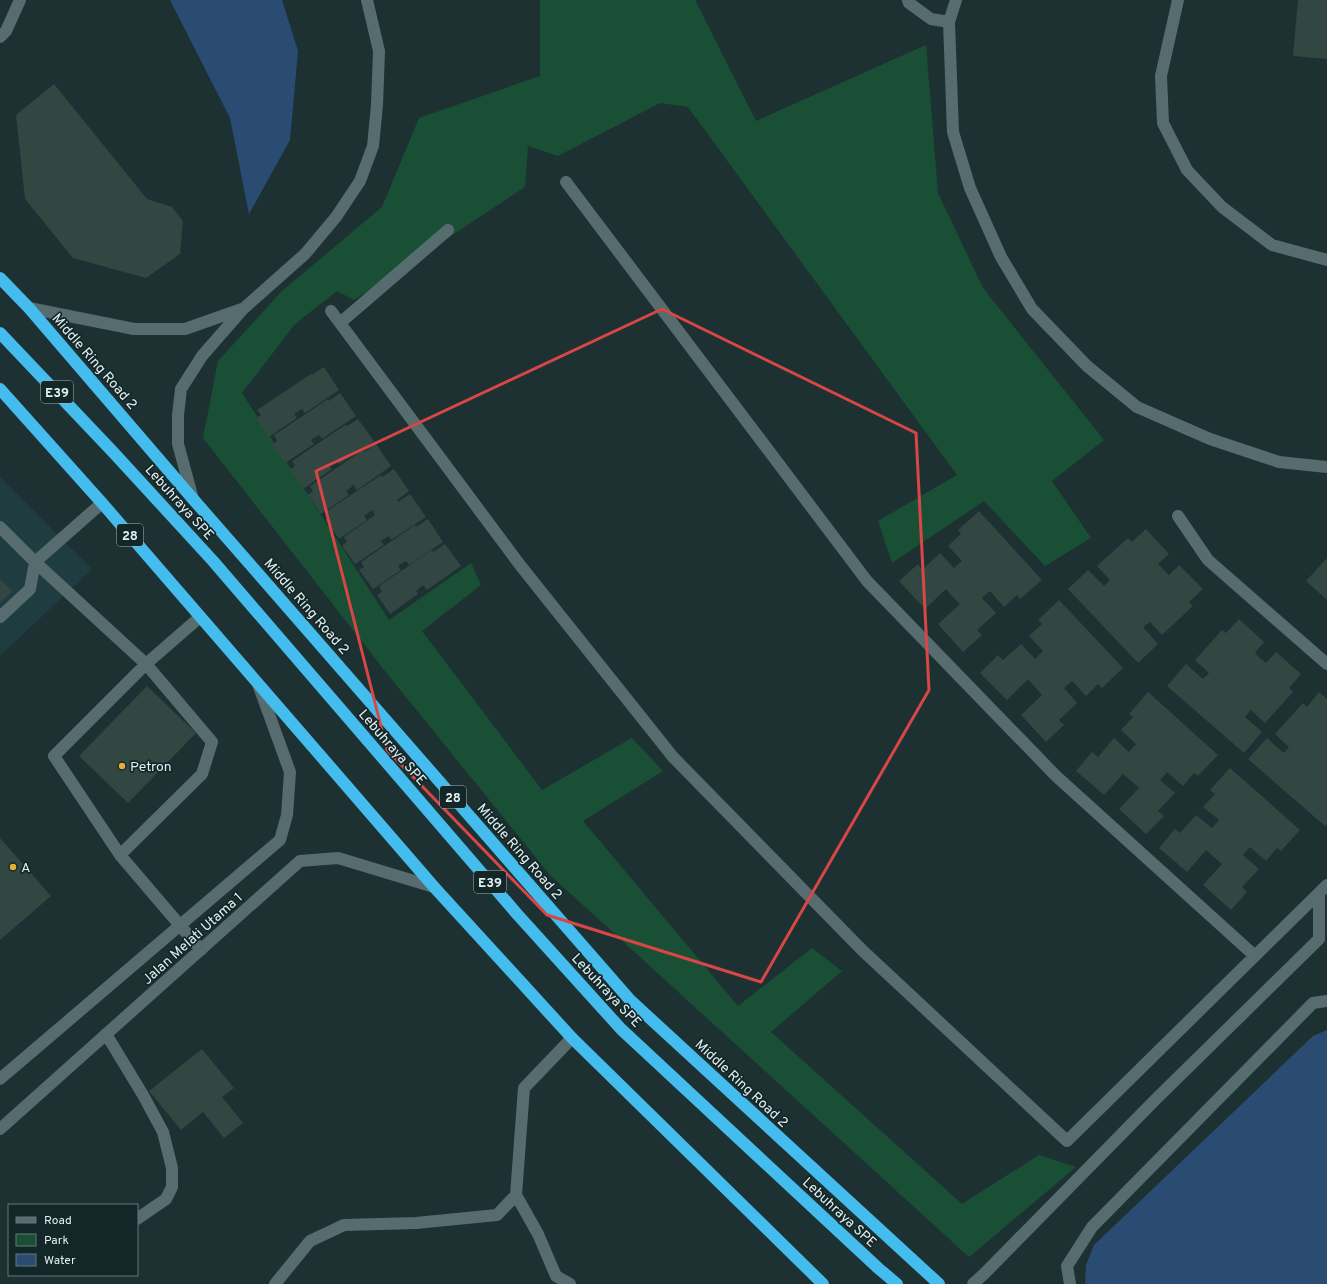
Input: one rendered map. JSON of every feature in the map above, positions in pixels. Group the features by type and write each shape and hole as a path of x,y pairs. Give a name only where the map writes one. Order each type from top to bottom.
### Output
{"highway":[{"name":"Middle Ring Road 2","path":"0,278 29,308 193,499 630,1000 939,1284"},
{"name":"Lebuhraya SPE","path":"0,332 113,452 218,567 517,914 621,1029 897,1284"},
{"name":"28","path":"0,389 102,503 434,887 572,1038 823,1284"}],"street":[{"path":"0,37 6,31 20,0"},
{"path":"193,499 178,444 178,415 181,389 202,356 243,309 305,254 336,217 360,181 373,146 377,97 378,51 367,0"},
{"path":"908,0 909,3 931,19 949,22"},
{"path":"956,0 949,22 953,132 973,194 1001,257 1032,309 1087,366 1137,408 1210,439 1279,462 1327,468"},
{"path":"1178,0 1161,76 1163,124 1187,170 1222,207 1272,245 1327,260"},
{"path":"566,182 867,581 1056,776 1255,956"},
{"path":"340,323 448,230"},
{"path":"29,308 134,329 185,329 243,309"},
{"path":"331,311 520,565 673,756 862,950 1067,1141 1323,889"},
{"path":"0,617 30,589 35,562 102,503"},
{"path":"1178,516 1208,560 1327,664"},
{"path":"0,527 35,562 146,664 212,742 202,774 120,855"},
{"path":"200,617 146,664 54,756 120,855 201,950"},
{"name":"Jalan Melati Utama 1","path":"0,1079 280,840 287,815 290,772 258,683"},
{"name":"Jalan Melati Utama 1","path":"0,1129 300,861 338,858 434,887"},
{"path":"973,1284 1155,1100 1319,939 1323,889"},
{"path":"1070,1284 1067,1266 1092,1227 1313,1003 1327,1000"},
{"path":"106,1034 163,1132 172,1168 172,1187 166,1200 138,1218"},
{"path":"570,1284 556,1276 538,1234 516,1195 524,1088 572,1038"},
{"path":"275,1284 310,1241 344,1225 416,1222 496,1215 516,1195"}],"highlighted area":[{"path":"662,309 916,433 929,690 761,982 547,915 387,750 316,471"}],"shaded area":[{"path":"0,477 92,569 0,656"}],"green space":[{"path":"540,0 695,0 756,121 926,45 938,193 983,288 1104,440 1052,481 1091,538 1045,566 984,501 892,563 878,521 957,475 688,107 660,103 558,156 528,146 525,187 354,300 337,291 295,324 242,393 389,620 471,563 481,585 422,631 542,790 632,738 663,771 583,821 738,1006 812,948 842,971 771,1032 962,1204 1039,1155 1076,1167 969,1257 550,875 385,671 203,438 218,361 282,291 382,207 419,118 540,76"}],"water":[{"path":"170,0 282,0 298,51 290,140 249,214 230,118"},
{"path":"1327,1030 1327,1284 1085,1284 1086,1265 1094,1245 1313,1036"}],"building":[{"path":"1298,0 1327,0 1327,59 1293,56"},
{"path":"54,84 147,199 172,207 183,221 180,254 146,278 73,258 25,199 16,115"},
{"path":"324,367 339,390 305,413 302,409 294,414 297,418 269,437 256,418 261,415 257,410"},
{"path":"340,393 356,416 322,439 319,435 311,440 314,444 285,463 272,445 277,441 274,435 328,399 329,401"},
{"path":"358,419 374,441 339,464 336,460 329,465 332,469 303,489 290,470 295,466 292,461 345,425 347,426"},
{"path":"376,444 391,466 357,490 354,485 346,491 349,495 321,514 308,495 313,491 310,486 363,450 364,452"},
{"path":"394,469 409,491 397,500 398,502 410,494 426,517 391,540 389,536 381,541 384,545 355,564 342,546 347,542 344,537 375,515 372,510 364,516 367,520 339,539 325,520 330,517 327,511 381,475 382,477"},
{"path":"979,511 1042,580 1020,599 1017,595 1004,607 990,591 982,598 996,613 977,630 982,635 963,652 938,624 960,604 946,589 925,609 899,581 918,564 922,570 940,553 954,568 962,561 948,546 961,534 958,530"},
{"path":"428,519 443,542 409,565 406,561 398,566 401,570 373,589 359,570 364,567 361,562 415,525 416,527"},
{"path":"1146,529 1169,554 1158,564 1169,575 1179,565 1203,589 1189,602 1193,606 1162,635 1150,622 1143,627 1158,644 1138,663 1068,589 1088,570 1104,586 1110,580 1097,566 1128,538 1132,542"},
{"path":"445,544 461,566 427,590 423,585 416,591 418,594 390,614 377,595 382,592 379,586 432,550 433,552"},
{"path":"1327,558 1327,600 1306,581"},
{"path":"0,579 12,591 0,603"},
{"path":"1059,600 1123,668 1102,688 1098,684 1086,696 1072,681 1064,688 1077,703 1059,720 1064,725 1046,742 1021,715 1042,695 1028,679 1007,700 980,673 998,655 1003,660 1021,644 1035,659 1043,651 1029,636 1042,624 1038,620"},
{"path":"1239,619 1264,642 1255,653 1260,658 1266,663 1276,652 1301,674 1289,688 1293,692 1265,723 1251,710 1245,717 1262,732 1244,753 1167,686 1186,664 1203,679 1209,673 1195,660 1222,630 1226,633"},
{"path":"147,686 196,733 128,803 79,756"},
{"path":"1148,692 1218,755 1198,776 1194,773 1183,786 1167,772 1160,780 1175,793 1158,811 1164,816 1146,834 1119,809 1139,788 1123,774 1104,795 1076,771 1092,752 1098,757 1114,738 1129,752 1136,744 1121,730 1133,717 1129,714"},
{"path":"1319,692 1327,699 1327,824 1325,826 1248,759 1267,738 1284,753 1289,747 1275,734 1303,703 1307,707"},
{"path":"1230,768 1300,830 1281,851 1277,848 1266,861 1250,847 1243,855 1259,869 1242,887 1247,892 1231,910 1203,885 1222,864 1206,850 1187,872 1159,848 1175,829 1180,833 1196,815 1212,828 1219,820 1203,807 1215,794 1210,790"},
{"name":"A","path":"0,838 51,896 0,940"},
{"path":"202,1049 234,1088 222,1097 243,1123 224,1138 203,1112 181,1130 149,1091"}],"place":[{"name":"Petron","path":"122,766"},
{"name":"A","path":"13,867"}]}
